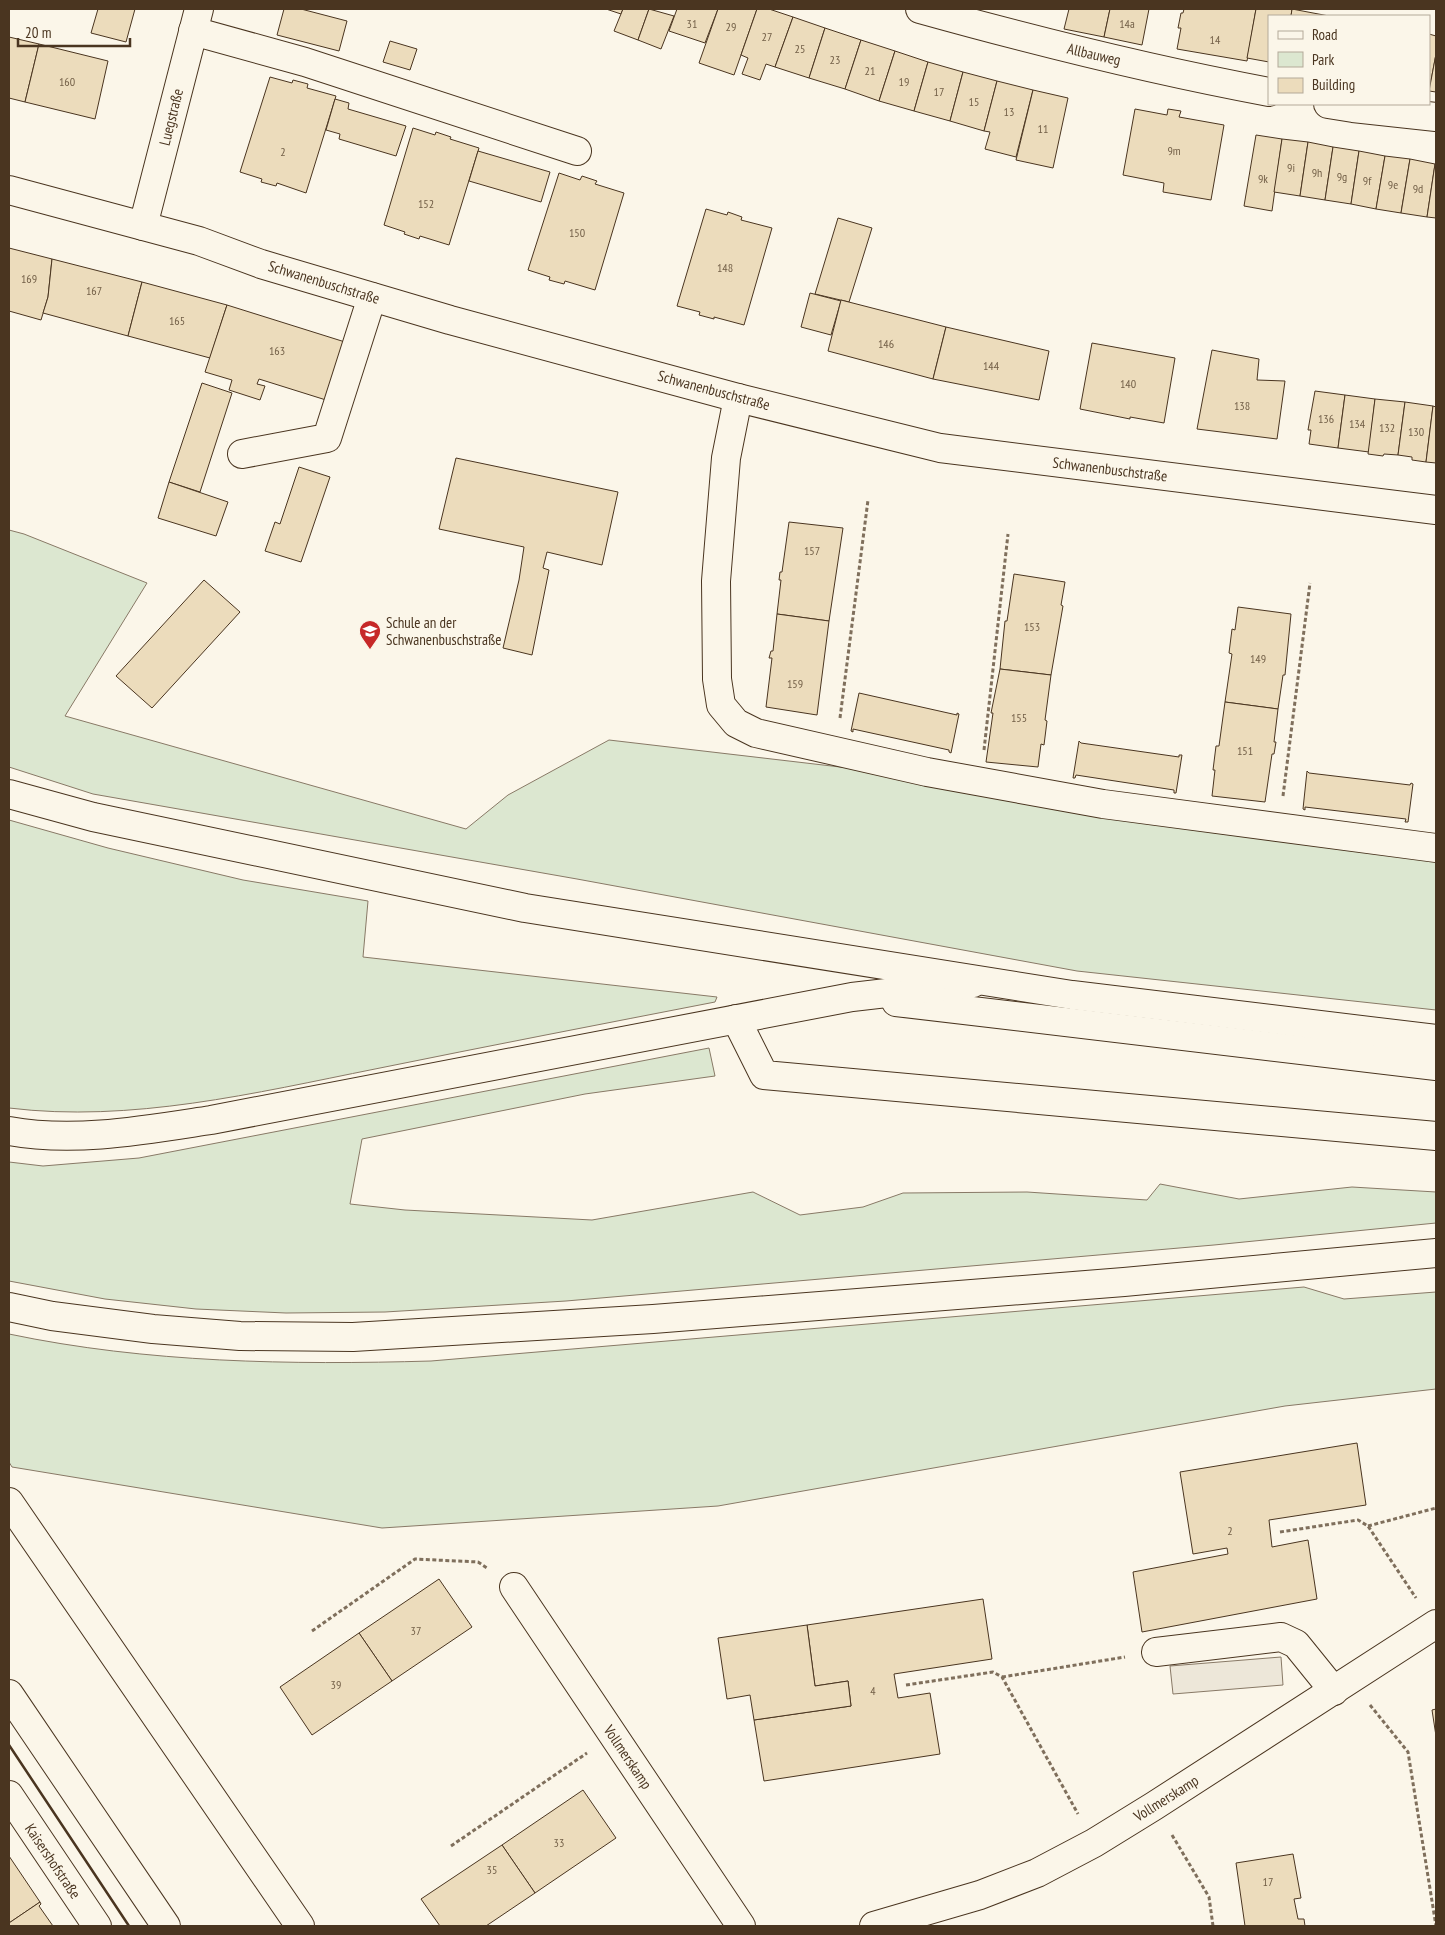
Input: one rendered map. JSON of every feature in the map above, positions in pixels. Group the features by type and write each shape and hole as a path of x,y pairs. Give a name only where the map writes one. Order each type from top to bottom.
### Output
{"main road":[{"name":"Allbauweg","path":"920,9 996,30 1100,55 1268,92"},
{"path":"196,20 305,62 577,151"},
{"name":"Luegstraße","path":"143,226 196,20"},
{"path":"1334,105 1436,117"},
{"name":"Schwanenbuschstraße","path":"9,190 199,241 261,264 450,320 738,398 940,448 1436,510"},
{"path":"242,454 327,438 372,297"},
{"path":"738,398 726,458 716,581 716,680 721,705 736,723 756,733 927,772 1103,804 1436,848"},
{"path":"9,794 93,816 525,908 1072,996 1436,1039"},
{"path":"9,1131 33,1136 122,1133 211,1120 852,997 988,981"},
{"path":"852,997 1436,1066"},
{"path":"736,1019 764,1075 1436,1136"},
{"path":"9,1307 52,1316 153,1329 240,1336 353,1337 692,1316 1124,1282 1436,1253"},
{"path":"9,1502 300,1926"},
{"name":"Vollmerskamp","path":"514,1587 741,1926"},
{"name":"Vollmerskamp","path":"874,1926 980,1895 1037,1873 1094,1843 1435,1625"},
{"path":"1156,1652 1281,1637 1296,1644 1334,1691"},
{"path":"9,1694 166,1926"},
{"name":"Kaisershofstraße","path":"9,1795 97,1926"}],"path":[{"path":"836,751 868,500"},
{"path":"980,781 1008,534"},
{"path":"1279,828 1310,583"},
{"path":"1368,1526 1436,1508"},
{"path":"1280,1532 1358,1520 1368,1526 1435,1625"},
{"path":"312,1631 415,1559 478,1562 514,1587"},
{"path":"1002,1677 1156,1652"},
{"path":"906,1685 993,1672 1002,1677 1094,1843"},
{"path":"1383,1720 1408,1752 1436,1926"},
{"path":"451,1846 614,1735"},
{"path":"1179,1847 1209,1897 1214,1926"}],"green space":[{"path":"9,530 24,534 147,583 65,716 466,829 508,795 609,740 960,781 1436,852 1436,1010 1077,971 577,879 93,794 9,767"},
{"path":"9,820 108,848 243,880 368,901 363,957 717,997 715,1002 239,1096 147,1109 101,1112 55,1112 9,1108"},
{"path":"709,1048 715,1076 585,1094 362,1139 350,1204 405,1210 592,1220 753,1192 800,1215 863,1207 903,1193 1027,1192 1147,1200 1160,1184 1239,1199 1352,1187 1436,1192 1436,1223 1214,1245 566,1301 385,1312 286,1313 196,1309 105,1299 9,1281 9,1162 43,1166 139,1158"},
{"path":"1304,1287 1344,1299 1436,1292 1436,1389 1285,1406 718,1506 382,1528 12,1467 9,1462 9,1334 113,1351 219,1360 325,1363 431,1361"}],"shaded area":[{"path":"1281,1657 1283,1685 1173,1694 1170,1666"}],"building":[{"path":"98,9 135,9 126,42 91,33"},
{"path":"284,9 301,9 347,21 339,51 277,35"},
{"path":"606,9 623,9 621,14"},
{"path":"623,9 649,9 638,40 614,31"},
{"path":"649,9 674,16 661,49 638,40"},
{"path":"677,9 718,9 705,43 669,31"},
{"path":"718,9 757,9 734,75 699,63"},
{"path":"757,9 769,9 793,17 775,67 766,64 760,80 742,74 748,58 741,55"},
{"path":"1069,9 1110,9 1104,37 1064,29"},
{"path":"1110,9 1149,9 1142,45 1104,37"},
{"path":"1184,9 1256,9 1247,61 1177,49 1181,28 1178,28 1181,13 1183,13"},
{"path":"1256,9 1292,9 1291,15 1268,15 1268,62 1247,58"},
{"path":"1292,9 1324,15 1291,15"},
{"path":"793,17 825,28 809,78 775,67"},
{"path":"825,28 861,40 845,89 809,78"},
{"path":"1430,34 1436,36 1436,54 1430,86"},
{"path":"9,37 39,44 25,102 9,98"},
{"path":"861,40 895,51 879,101 845,89"},
{"path":"390,41 417,49 410,70 383,62"},
{"path":"39,44 108,61 95,119 25,102"},
{"path":"895,51 928,62 914,111 879,101"},
{"path":"1436,54 1436,92 1430,91"},
{"path":"928,62 963,72 950,121 914,111"},
{"path":"963,72 997,81 984,131 950,121"},
{"path":"270,77 292,83 293,80 308,84 307,88 336,96 306,193 277,183 276,186 261,182 262,179 240,172"},
{"path":"997,81 1033,90 1016,157 985,149 990,132 984,131"},
{"path":"1033,90 1068,98 1053,168 1016,160"},
{"path":"335,99 349,103 348,109 406,126 396,156 339,139 340,134 326,130"},
{"path":"1135,109 1167,115 1168,109 1181,111 1179,117 1224,125 1211,200 1163,192 1164,183 1123,175"},
{"path":"413,128 435,135 436,132 451,137 450,139 479,148 449,245 420,236 419,239 384,225"},
{"path":"1256,135 1282,139 1272,211 1244,206"},
{"path":"1282,139 1308,142 1300,196 1274,192"},
{"path":"1308,142 1333,147 1325,200 1300,196"},
{"path":"1333,147 1359,151 1351,204 1325,200"},
{"path":"478,151 550,172 541,202 469,181"},
{"path":"1359,151 1385,156 1376,209 1351,204"},
{"path":"1385,156 1410,159 1401,213 1376,209"},
{"path":"1410,159 1435,164 1427,217 1401,213"},
{"path":"1436,164 1436,218 1427,217"},
{"path":"559,173 580,180 582,176 597,181 595,184 624,193 595,290 565,281 564,284 549,280 550,277 528,270"},
{"path":"706,209 727,215 728,212 742,217 741,220 772,228 744,325 699,315 700,312 677,306"},
{"path":"838,218 872,228 849,302 815,294"},
{"path":"9,248 52,259 48,297 41,320 9,311"},
{"path":"52,259 142,282 128,336 43,313 48,297"},
{"path":"142,282 227,305 210,358 128,336"},
{"path":"810,293 841,301 831,335 801,327"},
{"path":"841,300 946,327 933,379 828,351"},
{"path":"227,305 345,342 326,400 259,379 257,384 265,386 260,400 229,390 232,380 205,372"},
{"path":"946,327 1049,351 1039,400 933,379"},
{"path":"1092,343 1175,358 1164,423 1130,417 1130,419 1080,409"},
{"path":"1212,350 1259,359 1257,380 1285,381 1277,439 1197,429"},
{"path":"202,383 232,393 200,492 169,482"},
{"path":"1315,391 1345,395 1338,448 1309,444 1311,430 1308,430"},
{"path":"1345,395 1375,399 1369,452 1338,448"},
{"path":"1375,399 1405,402 1398,455 1368,454"},
{"path":"1405,402 1433,406 1426,462 1398,455"},
{"path":"1433,406 1436,407 1436,463 1426,462"},
{"path":"456,458 618,492 602,565 547,552 543,568 549,570 532,655 503,648 519,580 524,547 439,529"},
{"path":"299,467 330,477 301,562 265,551 275,522 280,524"},
{"path":"169,482 228,502 216,536 158,518"},
{"path":"789,522 843,528 829,621 777,614 781,580 779,580 780,572 782,572"},
{"path":"1014,574 1065,582 1061,605 1063,606 1051,675 1000,669 1005,621 1007,621"},
{"path":"204,580 240,612 152,708 116,676"},
{"path":"1238,607 1291,614 1285,675 1283,675 1278,709 1225,702 1232,654 1229,653 1232,629 1235,630"},
{"path":"777,614 829,621 817,715 766,707 772,658 769,658 771,651 773,651"},
{"path":"1000,669 1051,675 1044,745 1041,744 1038,767 986,762 993,713 991,713"},
{"path":"859,693 959,714 951,753 949,750 853,729 853,732 851,731"},
{"path":"1225,702 1278,709 1274,742 1276,742 1274,754 1272,754 1265,802 1212,796 1216,746 1219,746"},
{"path":"1079,741 1081,743 1179,757 1179,755 1182,755 1176,793 1174,793 1174,790 1076,775 1073,778"},
{"path":"1307,771 1309,773 1413,784 1408,822 1405,822 1406,819 1305,807 1305,810 1303,809"},
{"path":"1357,1443 1366,1505 1269,1520 1272,1547 1308,1540 1317,1599 1142,1632 1133,1572 1228,1554 1227,1548 1193,1554 1180,1472"},
{"path":"439,1579 472,1627 392,1681 359,1633"},
{"path":"983,1599 992,1659 894,1674 898,1698 930,1693 940,1754 764,1781 754,1720 851,1706 848,1681 815,1686 807,1625"},
{"path":"807,1625 815,1686 848,1681 851,1706 754,1720 750,1695 727,1699 718,1638"},
{"path":"359,1633 392,1681 312,1735 280,1687"},
{"path":"1436,1709 1436,1736 1432,1710"},
{"path":"583,1790 616,1838 535,1893 502,1845"},
{"path":"502,1845 535,1893 486,1926 440,1926 421,1899"},
{"path":"1293,1854 1301,1898 1294,1899 1298,1919 1304,1919 1305,1926 1245,1926 1236,1863"},
{"path":"9,1856 40,1902 9,1923"},
{"path":"40,1902 39,1906 53,1926 9,1926 9,1923"}],"wall":[{"path":"9,1745 129,1926"}],"place":[{"name":"Schule an der Schwanenbuschstraße","path":"370,650"}]}
